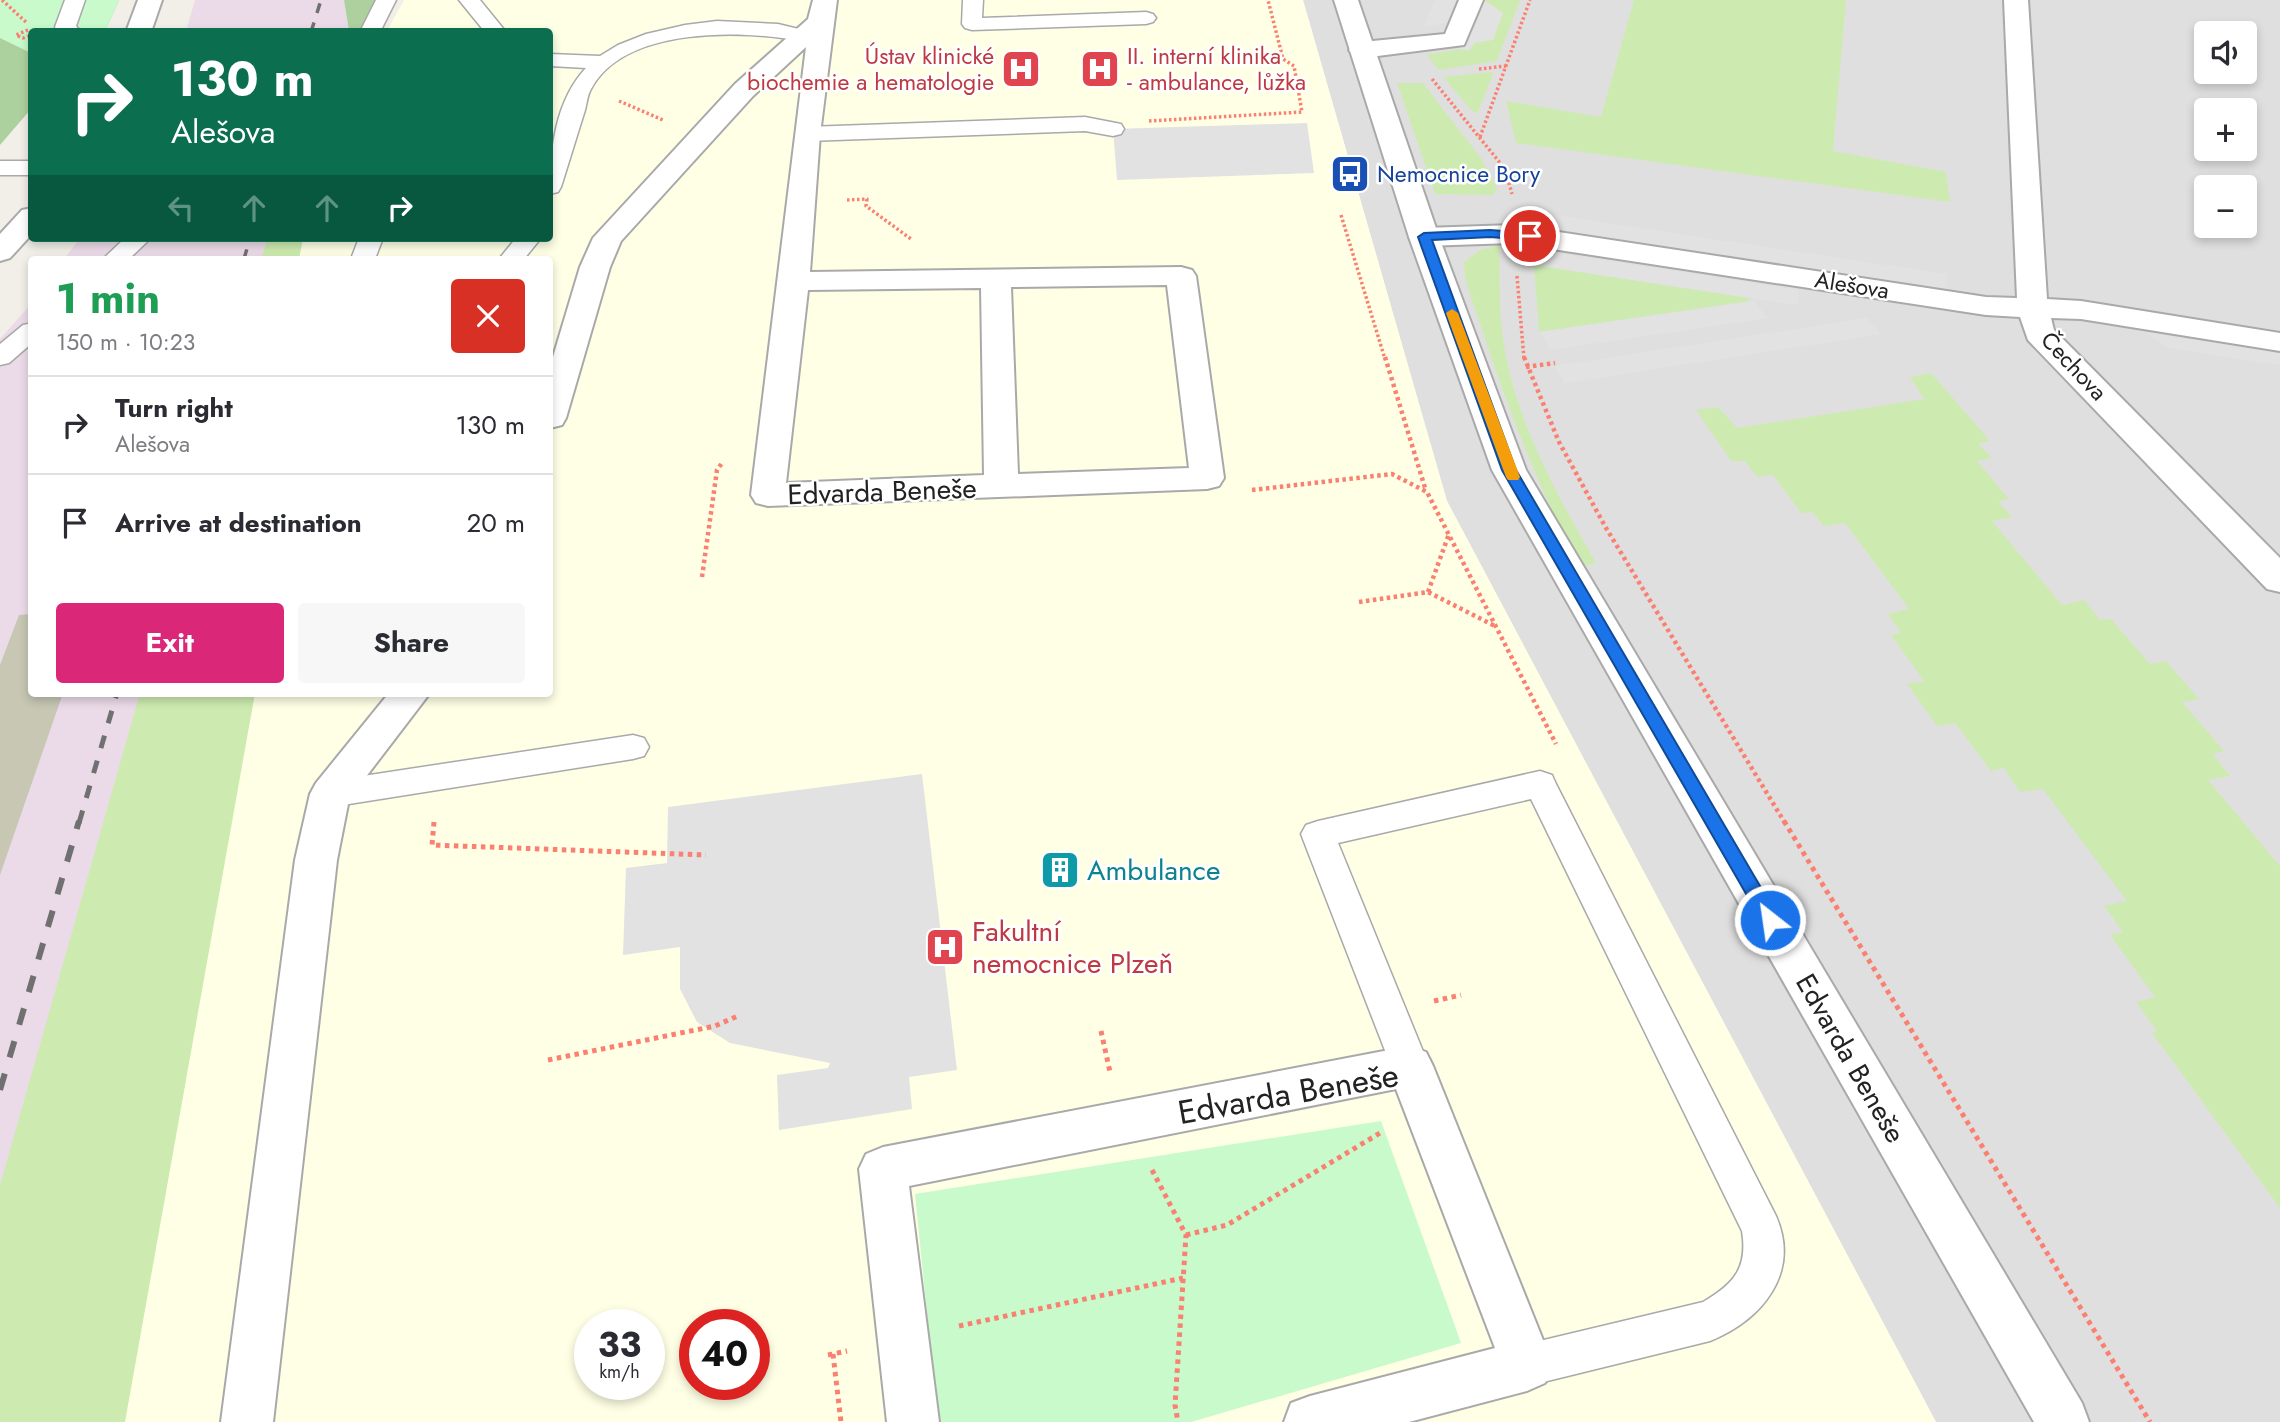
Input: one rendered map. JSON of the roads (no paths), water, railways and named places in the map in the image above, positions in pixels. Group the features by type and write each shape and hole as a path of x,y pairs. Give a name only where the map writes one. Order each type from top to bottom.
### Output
{"street":[{"path":"140,28 150,0"},
{"name":"Edvarda Beneše","path":"1346,0 1424,237 1509,470 2063,1422"},
{"path":"1362,50 1455,40 1471,0"},
{"name":"Čechova","path":"2016,0 2033,309 2039,333 2280,580"},
{"path":"553,408 595,267 608,238 744,90 804,36 825,6"},
{"name":"Edvarda Beneše","path":"825,6 807,134 794,281 768,495 1001,486 1207,478 1181,276 980,279 1001,486"},
{"path":"0,252 28,220"},
{"name":"Alešova","path":"1424,237 1513,234 1986,306 2081,310 2280,341"},
{"path":"794,281 980,279"},
{"path":"247,1422 316,860 330,794 408,697"},
{"name":"Edvarda Beneše","path":"913,1422 883,1169 1126,1122 1418,1085 1527,1365"},
{"path":"1310,1422 1527,1365"}],"lane":[{"path":"66,28 75,0"},
{"path":"372,28 386,0"},
{"path":"469,0 493,28"},
{"path":"973,0 972,24 1146,18"},
{"path":"553,177 582,85 604,62 632,46 670,33 706,28 786,31 804,36"},
{"path":"553,60 604,62"},
{"path":"807,134 1085,124 1113,129"},
{"path":"0,168 28,168"},
{"path":"118,256 134,242"},
{"path":"514,256 526,242"},
{"path":"0,357 28,333"},
{"path":"330,794 633,747"},
{"path":"1418,1085 1318,834 1540,784 1762,1229 1766,1244 1765,1258 1751,1292 1735,1307 1710,1321 1527,1365"}],"railway":[{"path":"312,28 321,0"},
{"path":"245,256 249,242"},
{"path":"79,823 116,697"},
{"path":"0,1090 79,821"}],"place":[{"name":"Ústav klinické biochemie a hematologie","path":"1021,69"},
{"name":"II. interní klinika - ambulance, lůžka","path":"1100,69"},
{"name":"Nemocnice Bory","path":"1350,174"},
{"name":"Ambulance","path":"1060,870"},
{"name":"Fakultní nemocnice Plzeň","path":"945,947"}]}
